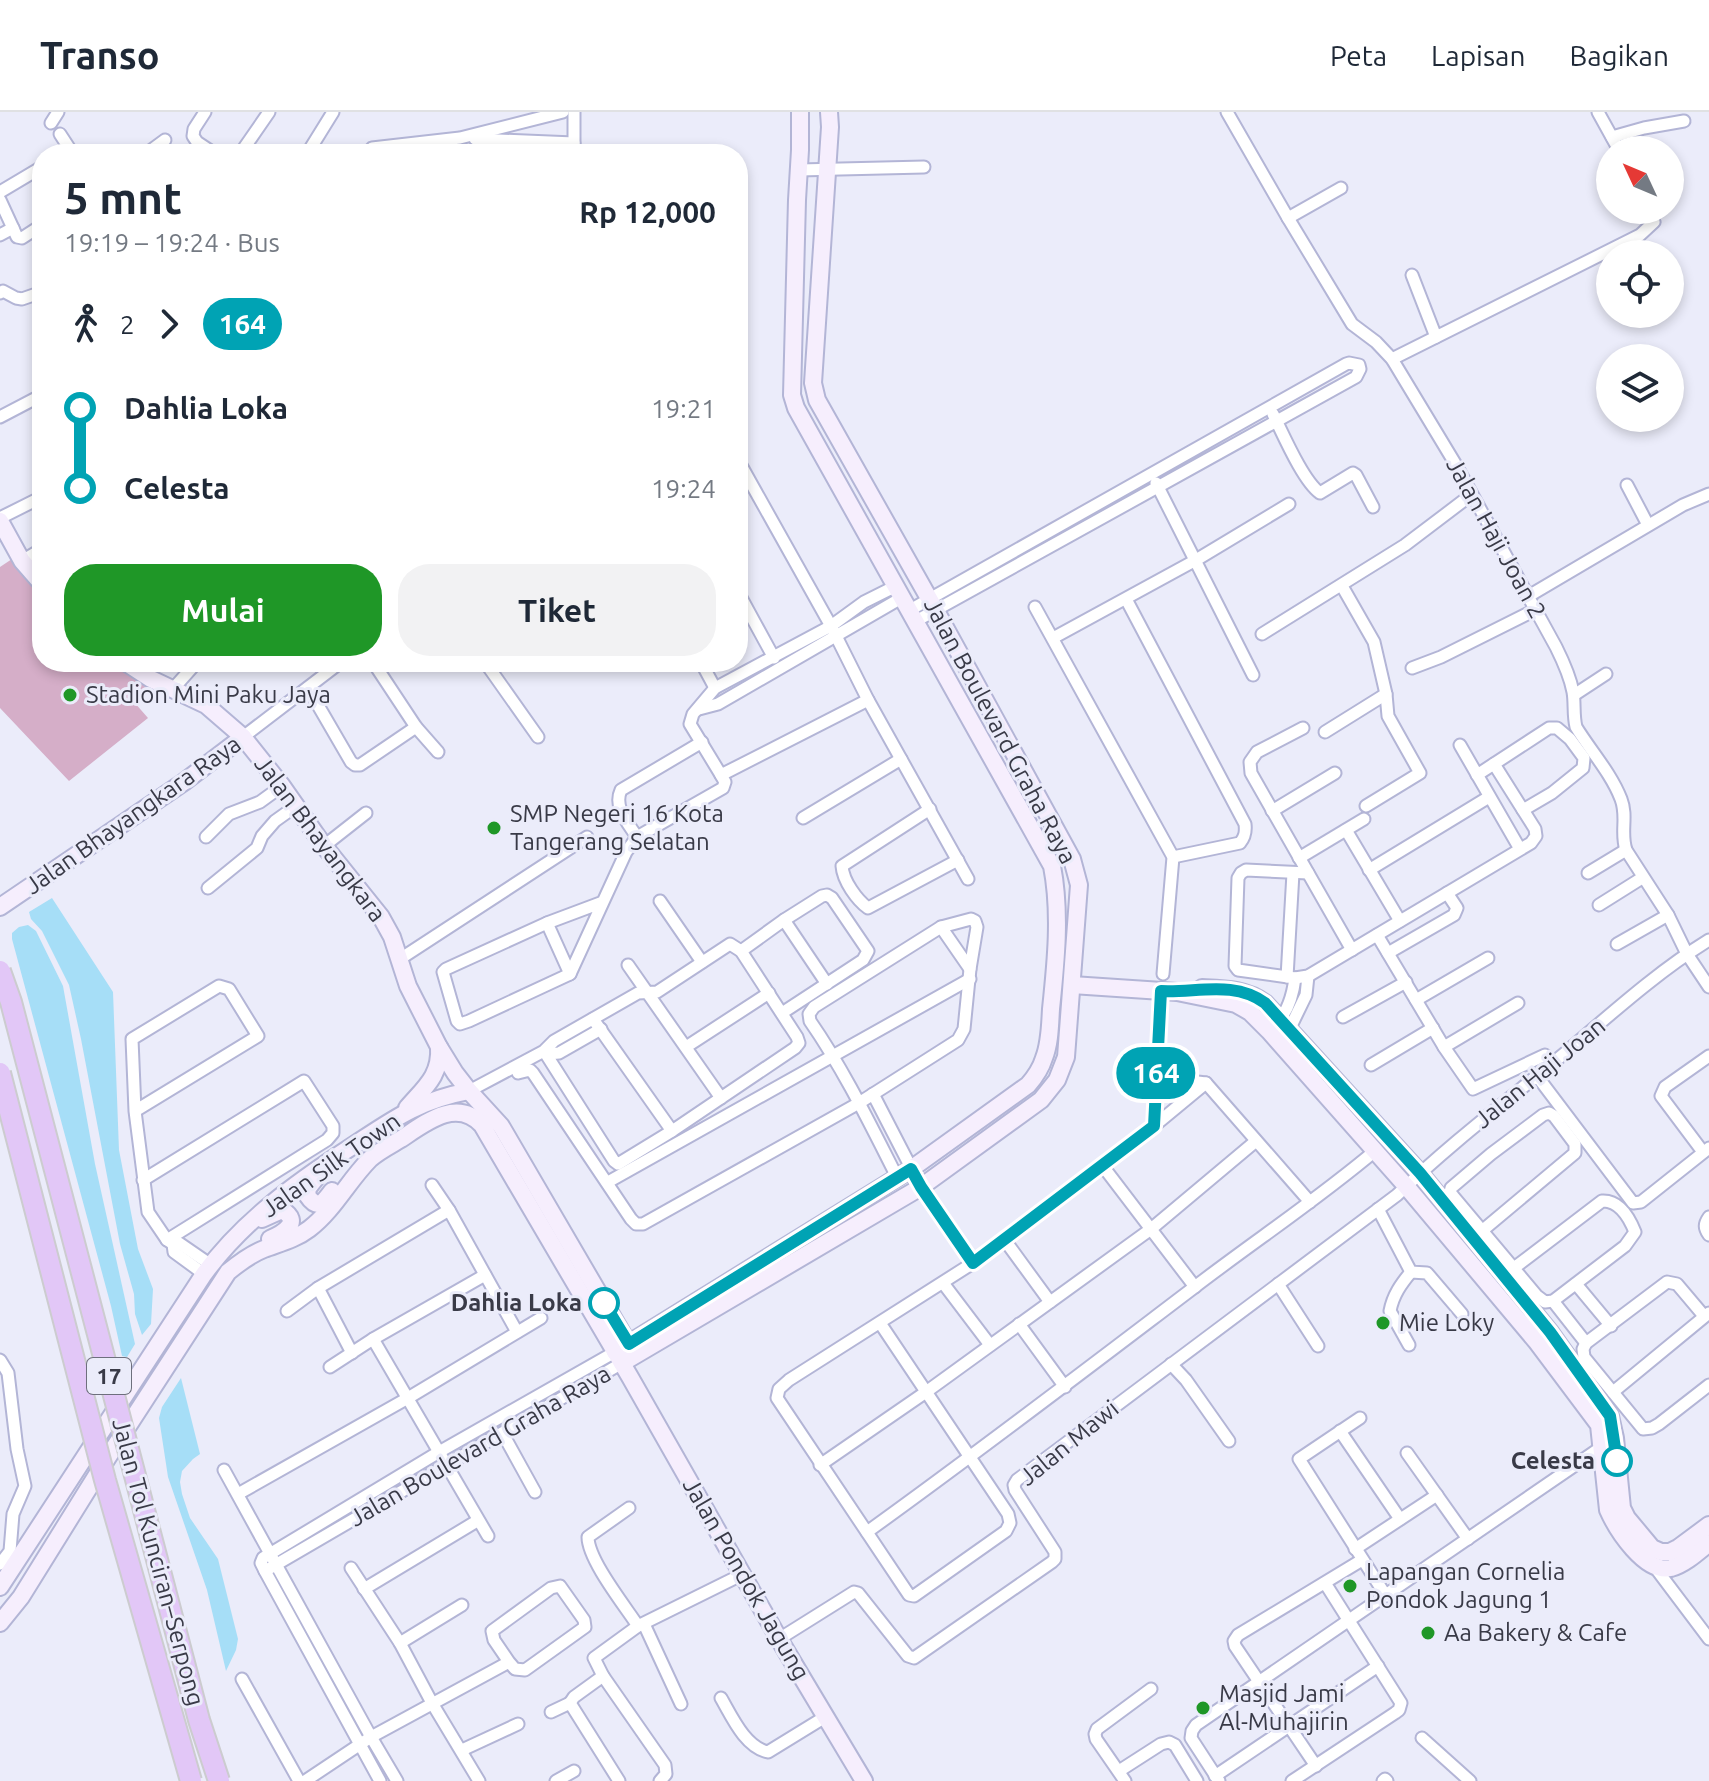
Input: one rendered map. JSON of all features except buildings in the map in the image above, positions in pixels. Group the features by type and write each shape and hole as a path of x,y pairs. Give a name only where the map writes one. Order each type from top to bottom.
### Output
{"highway":[{"name":"Jalan Tol Kunciran–Serpong","path":"0,971 11,1002 199,1720 219,1781"},
{"name":"Jalan Tol Kunciran–Serpong","path":"0,1073 105,1480 191,1781"}],"main road":[{"name":"Jalan Boulevard Graha Raya","path":"626,1358 904,1173 1028,1085 1044,1059 1050,1029 1057,894 1052,866 796,408 792,395 800,112"},
{"name":"Jalan Boulevard Graha Raya","path":"626,1358 921,1187 1041,1100 1057,1080 1066,1057 1079,885 1072,859 814,392 829,112"},
{"path":"0,519 22,561 32,572"},
{"name":"Jalan Bhayangkara","path":"139,672 206,705 243,737 381,917 392,937 408,986 439,1047 469,1091 501,1126 626,1358"},
{"name":"Jalan Bhayangkara Raya","path":"0,907 184,782 243,737"},
{"path":"1072,985 1167,985 1242,991 1265,1003 1279,1030 1376,1150 1401,1190 1546,1342 1610,1416 1608,1510 1613,1522 1643,1559 1654,1567 1667,1569 1679,1565 1709,1543"},
{"path":"1279,1030 1420,1173 1546,1342"},
{"path":"403,1112 438,1069 439,1047"},
{"name":"Jalan Silk Town","path":"0,1587 208,1270 241,1232 267,1207 403,1112 435,1099 469,1091"},
{"name":"Jalan Silk Town","path":"0,1623 21,1597 228,1272 248,1257 307,1231 324,1216 373,1156 436,1116 451,1113 470,1115 482,1125 626,1358"},
{"path":"327,1163 308,1188 307,1195 314,1203 324,1202 331,1191 351,1180"},
{"path":"241,1232 282,1210 290,1218 284,1233 262,1242 248,1257"},
{"name":"Jalan Pondok Jagung","path":"626,1358 779,1639 864,1781"},
{"path":"1609,1442 1622,1508 1652,1548 1670,1552 1709,1525"}],"street":[{"path":"51,123 58,112"},
{"path":"200,144 193,136 194,129 205,112"},
{"path":"247,144 269,112"},
{"path":"313,144 333,112"},
{"path":"409,144 460,138 563,112"},
{"path":"574,112 574,144"},
{"name":"Jalan Haji Joan 2","path":"1227,112 1352,324 1392,359 1456,465 1567,669 1574,695 1576,727 1622,800 1625,817 1622,838 1626,850 1709,987"},
{"path":"1598,112 1611,136"},
{"path":"1616,136 1684,121"},
{"path":"60,134 65,144"},
{"path":"460,138 528,144"},
{"path":"160,144 165,140"},
{"path":"799,170 924,167"},
{"path":"0,192 32,173"},
{"path":"1288,218 1341,188"},
{"path":"0,200 17,237 32,231"},
{"path":"1392,359 1640,235 1652,224"},
{"path":"0,235 13,228"},
{"path":"1412,275 1436,337"},
{"path":"1,290 16,298 32,296"},
{"path":"748,671 833,631 906,603 932,604 1158,486 1356,377 1359,365 1349,363 1150,474 932,604"},
{"path":"0,417 32,400"},
{"path":"1270,407 1316,491 1320,493 1353,473 1373,507"},
{"path":"1150,474 1253,675"},
{"path":"748,478 968,879"},
{"path":"1627,485 1648,525"},
{"path":"1527,597 1683,505 1709,494"},
{"path":"1262,634 1405,545 1471,495"},
{"path":"0,519 32,502"},
{"path":"1053,638 1196,560 1289,504"},
{"path":"22,561 32,555"},
{"path":"1342,586 1374,642 1388,716 1420,773 1366,806"},
{"path":"1126,599 1245,824 1245,835 1240,843 1173,857"},
{"path":"1035,607 1173,857 1167,985 1156,1077 1154,1126"},
{"path":"748,610 774,658"},
{"path":"1412,668 1441,657 1535,610"},
{"path":"699,709 718,704 833,631"},
{"path":"173,689 188,672"},
{"name":"Jalan Bhayangkara Raya","path":"243,737 328,672"},
{"path":"380,672 416,727 438,752"},
{"path":"492,672 538,737"},
{"path":"706,672 715,688"},
{"path":"603,902 547,923 443,972 457,1021 460,1024 469,1021 570,974 626,852 637,837 723,788 725,782 690,724 693,714 715,688 746,672"},
{"path":"1574,695 1606,674"},
{"path":"308,688 355,765 360,765 416,727"},
{"path":"1325,732 1386,694"},
{"path":"721,775 868,700"},
{"path":"1477,775 1553,727 1564,732 1585,761 1581,772 1523,810"},
{"path":"1303,728 1257,752 1250,762 1251,773 1352,950"},
{"path":"637,837 619,808 617,798 621,790 702,742"},
{"path":"1460,745 1520,849"},
{"path":"803,818 901,759"},
{"path":"1308,873 1246,870 1241,873 1238,878 1235,967 1239,971 1308,976 1531,843 1536,836 1535,829 1494,764"},
{"path":"1272,811 1335,773"},
{"path":"206,837 229,814 260,802 282,786"},
{"path":"1369,870 1489,797"},
{"path":"208,888 257,848 262,836 275,821 296,806"},
{"path":"930,809 842,866 842,873 861,903 868,908 958,860"},
{"path":"324,846 366,813"},
{"path":"1299,858 1364,819"},
{"path":"1346,830 1400,921"},
{"path":"400,959 587,837"},
{"path":"1588,873 1626,850"},
{"path":"1279,1030 1293,993 1293,873"},
{"path":"1599,905 1642,878"},
{"path":"1388,953 1454,915 1457,908 1447,893"},
{"path":"741,951 784,920 827,895 868,951 863,960 782,1013"},
{"path":"660,901 702,962"},
{"path":"1617,944 1668,915"},
{"path":"518,1073 530,1070 533,1073 631,1219 636,1224 643,1224 859,1103 958,1040 964,1029 977,927 971,919 941,927 814,1007 809,1014 810,1021 833,1055 859,1103 904,1173 921,1187 973,1263"},
{"path":"784,920 827,984"},
{"path":"547,923 570,974"},
{"path":"941,927 970,974"},
{"path":"1377,935 1473,1089 1545,1055"},
{"name":"Jalan Haji Joan","path":"1401,1190 1687,954 1709,940"},
{"path":"469,1091 546,1052 554,1041 638,993 657,992 730,944 741,951 799,1043 672,1131 618,1164 546,1052"},
{"path":"1416,1000 1488,958"},
{"path":"628,965 721,1098"},
{"path":"608,1182 970,974"},
{"path":"1279,1030 1306,995 1308,976"},
{"path":"1343,1017 1406,982"},
{"path":"135,1111 258,1036 229,989 219,986 132,1039 135,1111 148,1212 174,1252 208,1270"},
{"path":"686,1047 769,993"},
{"path":"1444,1047 1518,1003"},
{"path":"593,1019 672,1131"},
{"path":"1371,1065 1433,1028"},
{"path":"546,1052 559,1053 601,1029"},
{"path":"567,1033 574,1045"},
{"path":"1537,1076 1633,1203 1641,1202 1706,1150 1661,1096 1665,1087 1709,1056"},
{"path":"1156,1077 1206,1083 1310,1202"},
{"path":"143,1180 304,1081 333,1126 333,1133 327,1140 170,1242"},
{"path":"880,1323 1008,1514 1010,1523 1006,1531 914,1596 909,1595 820,1465 777,1398 777,1392 789,1380 973,1263 1206,1083"},
{"path":"873,1094 904,1173"},
{"path":"1483,1230 1575,1153 1575,1144 1549,1113 1491,1154 1450,1192 1483,1230 1514,1268 1541,1300 1545,1302 1553,1301 1576,1284 1634,1236 1634,1228 1621,1208 1608,1200 1597,1203 1514,1268"},
{"path":"820,1465 1151,1229 1256,1141"},
{"path":"867,1532 1065,1387 1376,1150"},
{"path":"1102,1165 1195,1287"},
{"path":"432,1185 517,1332"},
{"name":"Jalan Mawi","path":"779,1639 854,1592 858,1593 908,1656 914,1658 1052,1562 1055,1552 1015,1490 1017,1480 1401,1190"},
{"path":"1378,1209 1411,1272"},
{"path":"287,1311 318,1288 449,1210"},
{"path":"1709,1217 1704,1227 1709,1235"},
{"path":"1004,1239 1050,1302"},
{"path":"1411,1272 1427,1273 1462,1314"},
{"path":"1409,1345 1390,1311 1392,1300 1411,1272"},
{"path":"330,1367 485,1275"},
{"path":"1613,1392 1707,1314 1677,1284 1670,1282 1663,1284 1586,1343 1584,1357 1639,1426 1647,1429 1656,1426 1709,1385"},
{"path":"943,1283 990,1345"},
{"path":"1278,1284 1318,1346"},
{"path":"1576,1284 1611,1326"},
{"path":"318,1288 352,1353"},
{"path":"1553,1301 1586,1343"},
{"path":"238,1494 541,1318"},
{"path":"1546,1342 1568,1319"},
{"path":"1019,1324 1065,1387"},
{"path":"1546,1342 1576,1329"},
{"path":"373,1339 488,1536"},
{"name":"Jalan Boulevard Graha Raya","path":"265,1571 503,1434 626,1358"},
{"name":"Jalan Boulevard Graha Raya","path":"271,1553 439,1452 626,1358"},
{"path":"0,1360 8,1373 17,1449 25,1486 13,1514 10,1551 0,1564"},
{"path":"1171,1364 1229,1441"},
{"path":"1360,1418 1299,1459 1386,1596"},
{"path":"1340,1431 1400,1519"},
{"path":"503,1434 535,1492"},
{"path":"1378,1666 1217,1778 1191,1738 1196,1725 1609,1442"},
{"path":"1407,1453 1468,1539"},
{"path":"224,1470 397,1781"},
{"path":"1355,1549 1437,1495"},
{"path":"629,1508 588,1537 588,1545 599,1567 641,1625 681,1704"},
{"path":"364,1589 477,1521"},
{"path":"1652,1548 1654,1567 1709,1639"},
{"path":"271,1553 261,1563 380,1781"},
{"path":"1316,1766 1234,1641 1238,1635 1362,1560"},
{"path":"351,1568 400,1643 479,1781"},
{"path":"660,1781 666,1774 665,1765 603,1676 594,1661 595,1656 641,1625 743,1574"},
{"path":"1292,1781 1399,1710 1401,1703 1325,1583"},
{"path":"560,1586 584,1620 585,1627 525,1670 515,1669 509,1662 494,1640 492,1631 551,1588 560,1586"},
{"path":"400,1643 462,1605"},
{"path":"305,1781 359,1744 509,1662"},
{"path":"551,1712 570,1703 603,1676"},
{"path":"242,1679 299,1781"},
{"path":"1151,1689 1097,1729 1096,1739 1122,1776 1161,1744 1169,1742 1175,1745 1196,1781"},
{"path":"721,1698 739,1730 764,1752 825,1717"},
{"path":"570,1703 619,1781"},
{"path":"462,1750 518,1724"},
{"path":"1422,1738 1470,1781"},
{"path":"556,1781 574,1771"}],"shaded area":[{"name":"Stadion Mini Paku Jaya","path":"12,559 32,586 32,672 126,672 148,687 134,702 148,718 69,781 0,708 0,567"}],"water":[{"path":"52,898 113,992 119,1150 138,1249 153,1289 151,1324 142,1335 120,1244 69,985 29,912"},
{"path":"28,925 36,931 63,986 95,1164 135,1344 127,1357 122,1356 12,939 12,933"},
{"path":"181,1378 200,1454 182,1471 180,1482 190,1518 218,1559 238,1639 226,1671 207,1590 168,1477 159,1418 162,1407"}],"bus line":[{"name":"164","path":"604,1303 629,1344 911,1169 973,1263 1154,1126 1161,991 1204,988 1242,991 1265,1003 1420,1173 1550,1332 1610,1416 1617,1461"}],"place":[{"name":"Stadion Mini Paku Jaya","path":"70,695"},
{"name":"SMP Negeri 16 Kota Tangerang Selatan","path":"494,828"},
{"name":"Dahlia Loka","path":"604,1303"},
{"name":"Mie Loky","path":"1383,1323"},
{"name":"Celesta","path":"1617,1461"},
{"name":"Lapangan Cornelia Pondok Jagung 1","path":"1350,1586"},
{"name":"Aa Bakery & Cafe","path":"1428,1633"},
{"name":"Masjid Jami Al-Muhajirin","path":"1203,1708"}]}
